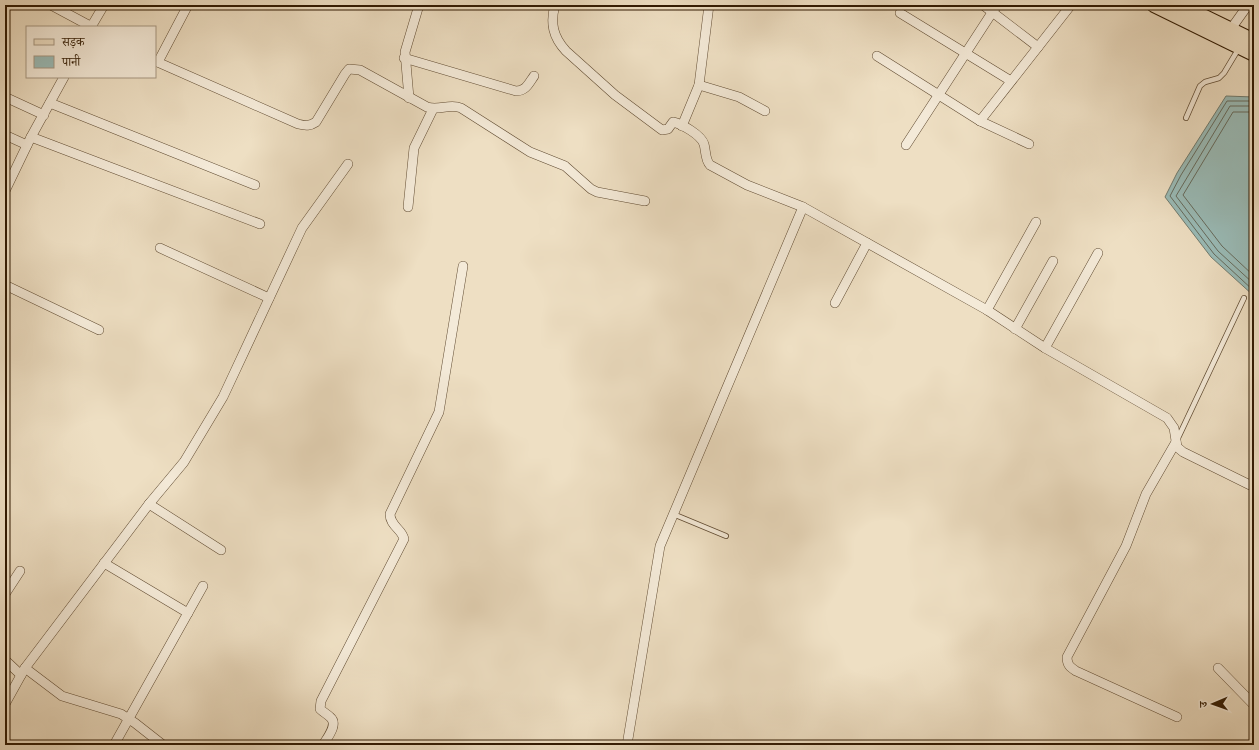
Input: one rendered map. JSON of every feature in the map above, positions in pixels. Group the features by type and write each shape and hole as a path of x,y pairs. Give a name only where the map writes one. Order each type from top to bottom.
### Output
{"main road":[{"path":"1154,5 1247,42 1254,54"},
{"path":"1180,5 1228,35"}],"street":[{"path":"51,5 90,26"},
{"path":"93,26 104,5"},
{"path":"188,5 156,62 298,124 311,126 316,122 349,69 360,70 409,98 432,109 451,106 461,108 530,152 565,166 591,189 597,192 645,201"},
{"path":"409,98 404,58 406,44 419,5"},
{"path":"555,5 553,28 560,44 566,51 615,95 662,130 668,129 673,122 682,126 702,140 707,160 710,165 746,185 803,207 987,310 1045,348 1167,418 1174,428 1177,447 1183,452 1254,487"},
{"path":"682,126 700,85 709,5"},
{"path":"983,5 994,8 1038,47"},
{"path":"980,121 1071,5"},
{"path":"1228,35 1248,5"},
{"path":"906,145 994,8"},
{"path":"900,13 1011,81"},
{"path":"877,56 980,121 1029,144"},
{"path":"404,58 516,91 522,91 526,88 534,76"},
{"path":"5,191 29,141 63,78"},
{"path":"700,85 739,97 765,110"},
{"path":"5,97 44,115"},
{"path":"50,103 255,184"},
{"path":"408,207 414,148 432,109"},
{"path":"5,135 29,141 260,224"},
{"path":"5,704 23,672 104,563 149,504 179,470 223,397 302,228 348,164"},
{"path":"627,745 660,546 803,207"},
{"path":"987,310 1036,222"},
{"path":"835,303 867,243"},
{"path":"160,248 269,298"},
{"path":"1045,348 1098,253"},
{"path":"1015,329 1053,261"},
{"path":"323,745 333,727 334,722 331,717 320,709 321,701 404,539 403,534 393,524 390,514 439,412 463,266"},
{"path":"5,285 99,330"},
{"path":"1176,442 1146,494 1126,546 1067,657 1067,663 1076,671 1177,717"},
{"path":"149,504 221,550"},
{"path":"104,563 188,613"},
{"path":"5,594 20,571"},
{"path":"114,745 203,586"},
{"path":"5,660 62,696 121,714 163,745"},
{"path":"1218,668 1254,705"}],"lane":[{"path":"1186,118 1200,86 1205,82 1219,78 1247,42"},
{"path":"1176,442 1244,298"},
{"path":"673,514 726,536"}],"water":[{"path":"1226,96 1254,97 1254,296 1211,257 1165,197 1177,173"}]}
